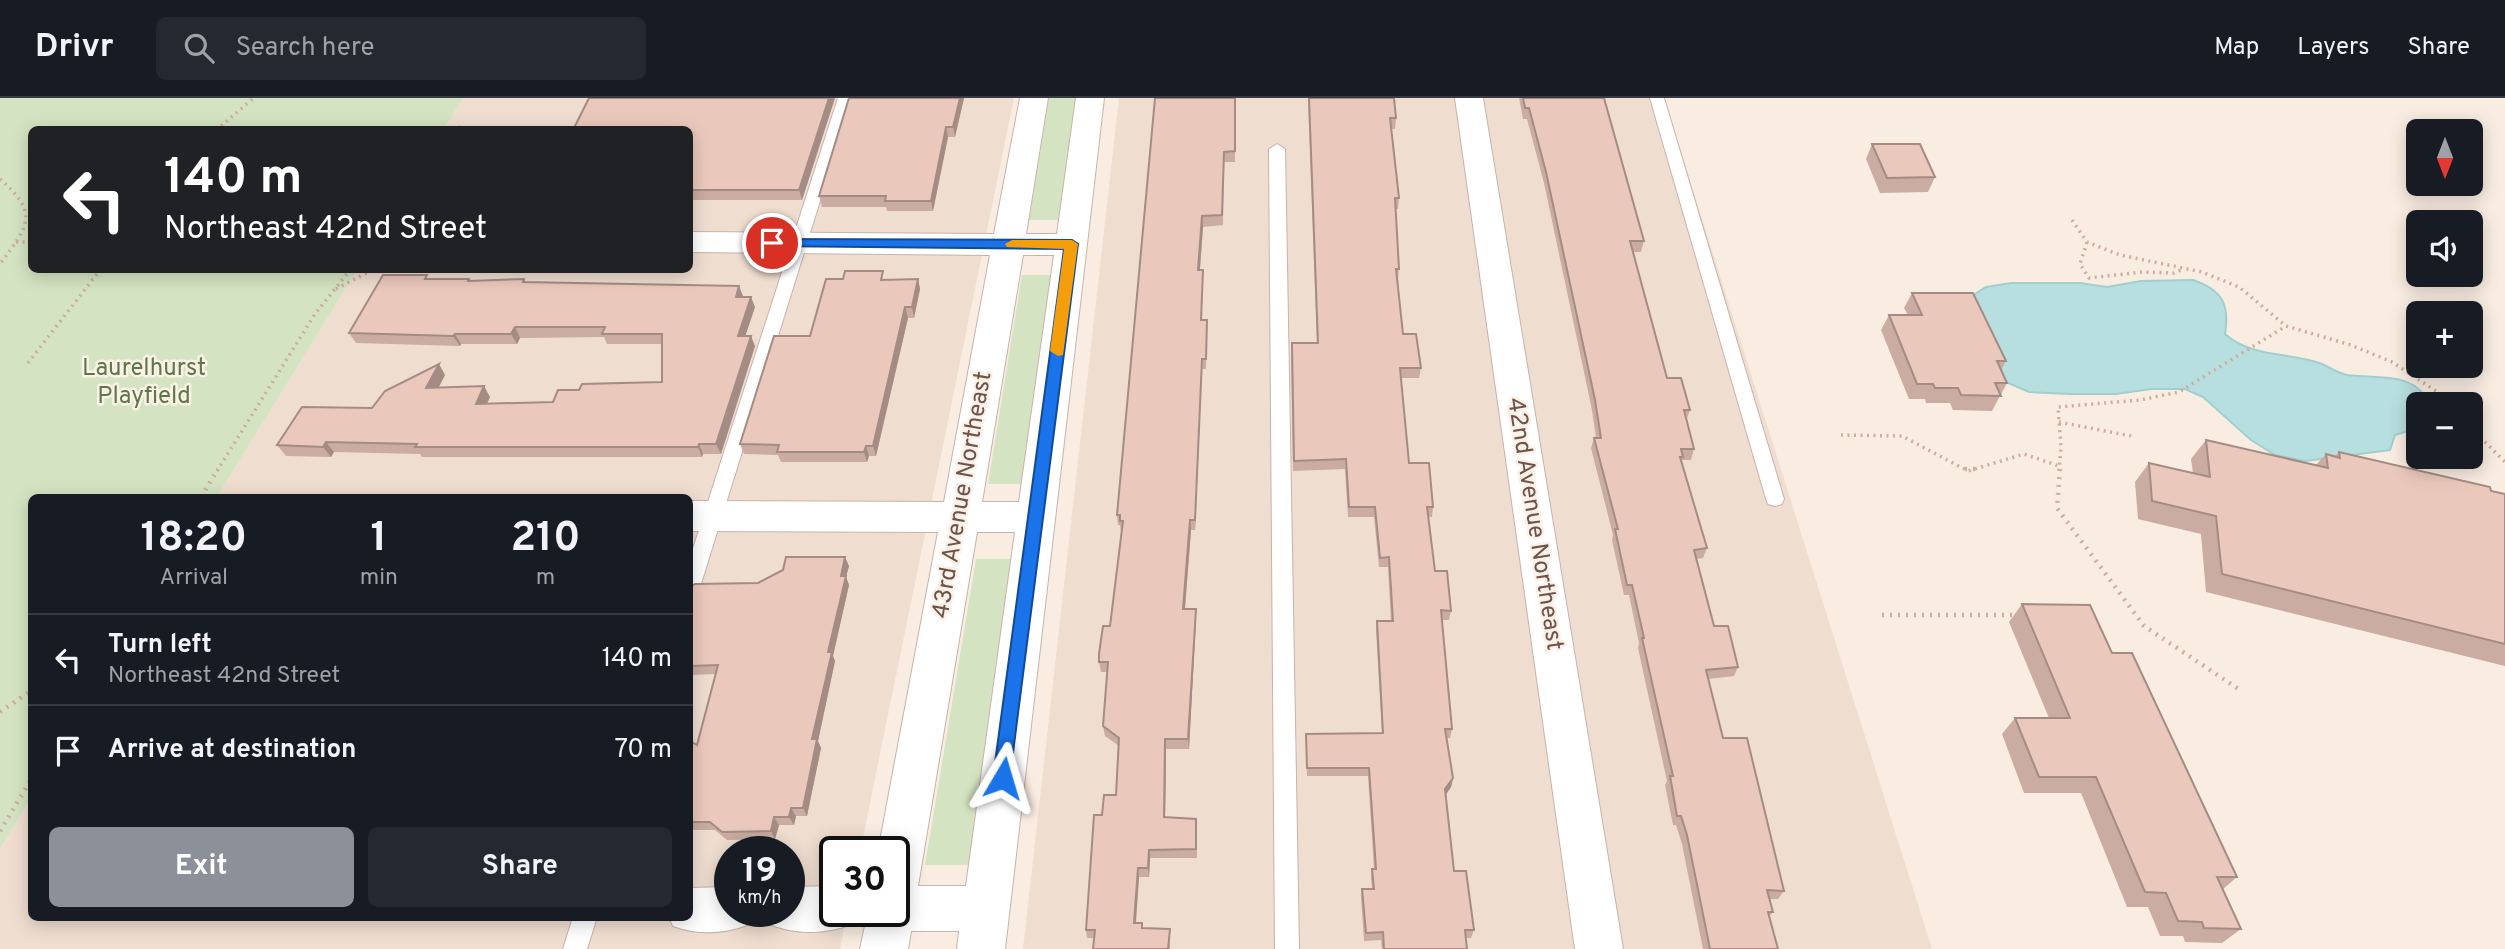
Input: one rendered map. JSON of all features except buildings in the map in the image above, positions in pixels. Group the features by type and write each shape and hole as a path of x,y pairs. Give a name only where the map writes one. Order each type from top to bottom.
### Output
{"street":[{"name":"43rd Avenue Northeast","path":"904,836 1034,98"},
{"path":"910,912 983,929 1090,98"},
{"name":"42nd Avenue Northeast","path":"1469,98 1600,949"},
{"path":"693,242 1072,244"},
{"path":"701,516 1036,517"},
{"path":"693,910 714,909"},
{"path":"884,949 888,927"}],"lane":[{"path":"693,568 701,516 799,243 845,98"},
{"path":"1657,98 1775,499"},
{"path":"1277,149 1287,949"},
{"path":"575,949 584,921"}],"path":[{"path":"221,126 254,98"},
{"path":"0,179 21,196 28,208"},
{"path":"0,264 28,220"},
{"path":"2072,220 2087,242 2120,255 2185,269 2239,287 2286,326 2351,345 2392,362 2437,392"},
{"path":"16,242 28,242"},
{"path":"2087,242 2080,264 2089,278 2142,272 2174,273 2185,269"},
{"path":"28,363 98,273"},
{"path":"203,494 315,314 348,273"},
{"path":"334,290 366,273"},
{"path":"2240,690 2144,626 2057,508 2058,407 2140,400 2179,392 2286,326"},
{"path":"2059,422 2131,436"},
{"path":"1841,435 1902,436 1968,471 2024,454 2059,466"},
{"path":"2483,440 2505,462"},
{"path":"1882,615 2020,615"},
{"path":"0,712 28,693"},
{"path":"0,831 28,785"}],"shaded area":[{"path":"463,98 1014,98 863,836 819,836 819,927 844,927 840,949 0,949 0,849 28,803 28,921 693,921 693,494 219,494 355,273 693,273 693,126 446,126"},
{"path":"1119,98 1664,98 1932,949 1023,949"}],"green space":[{"name":"Laurelhurst Playfield","path":"0,98 463,98 446,126 28,126 28,273 355,273 219,494 28,494 28,803 0,849"},
{"path":"1049,98 1076,98 1059,220 1029,220"},
{"path":"1022,275 1052,275 1023,484 988,484"},
{"path":"976,559 1014,559 971,865 925,865"}],"water":[{"path":"2193,280 2211,288 2225,306 2225,334 2247,347 2310,360 2347,375 2393,378 2414,386 2421,392 2406,392 2406,432 2395,435 2390,450 2305,461 2275,455 2251,440 2203,397 2185,389 2151,389 2116,394 2029,392 2006,382 1967,299 1986,287 2011,283 2080,283 2107,287 2141,281"}],"slow traffic":[{"path":"1012,244 1072,244 1058,351"}],"route":[{"path":"772,243 1072,244 1003,778"}]}
